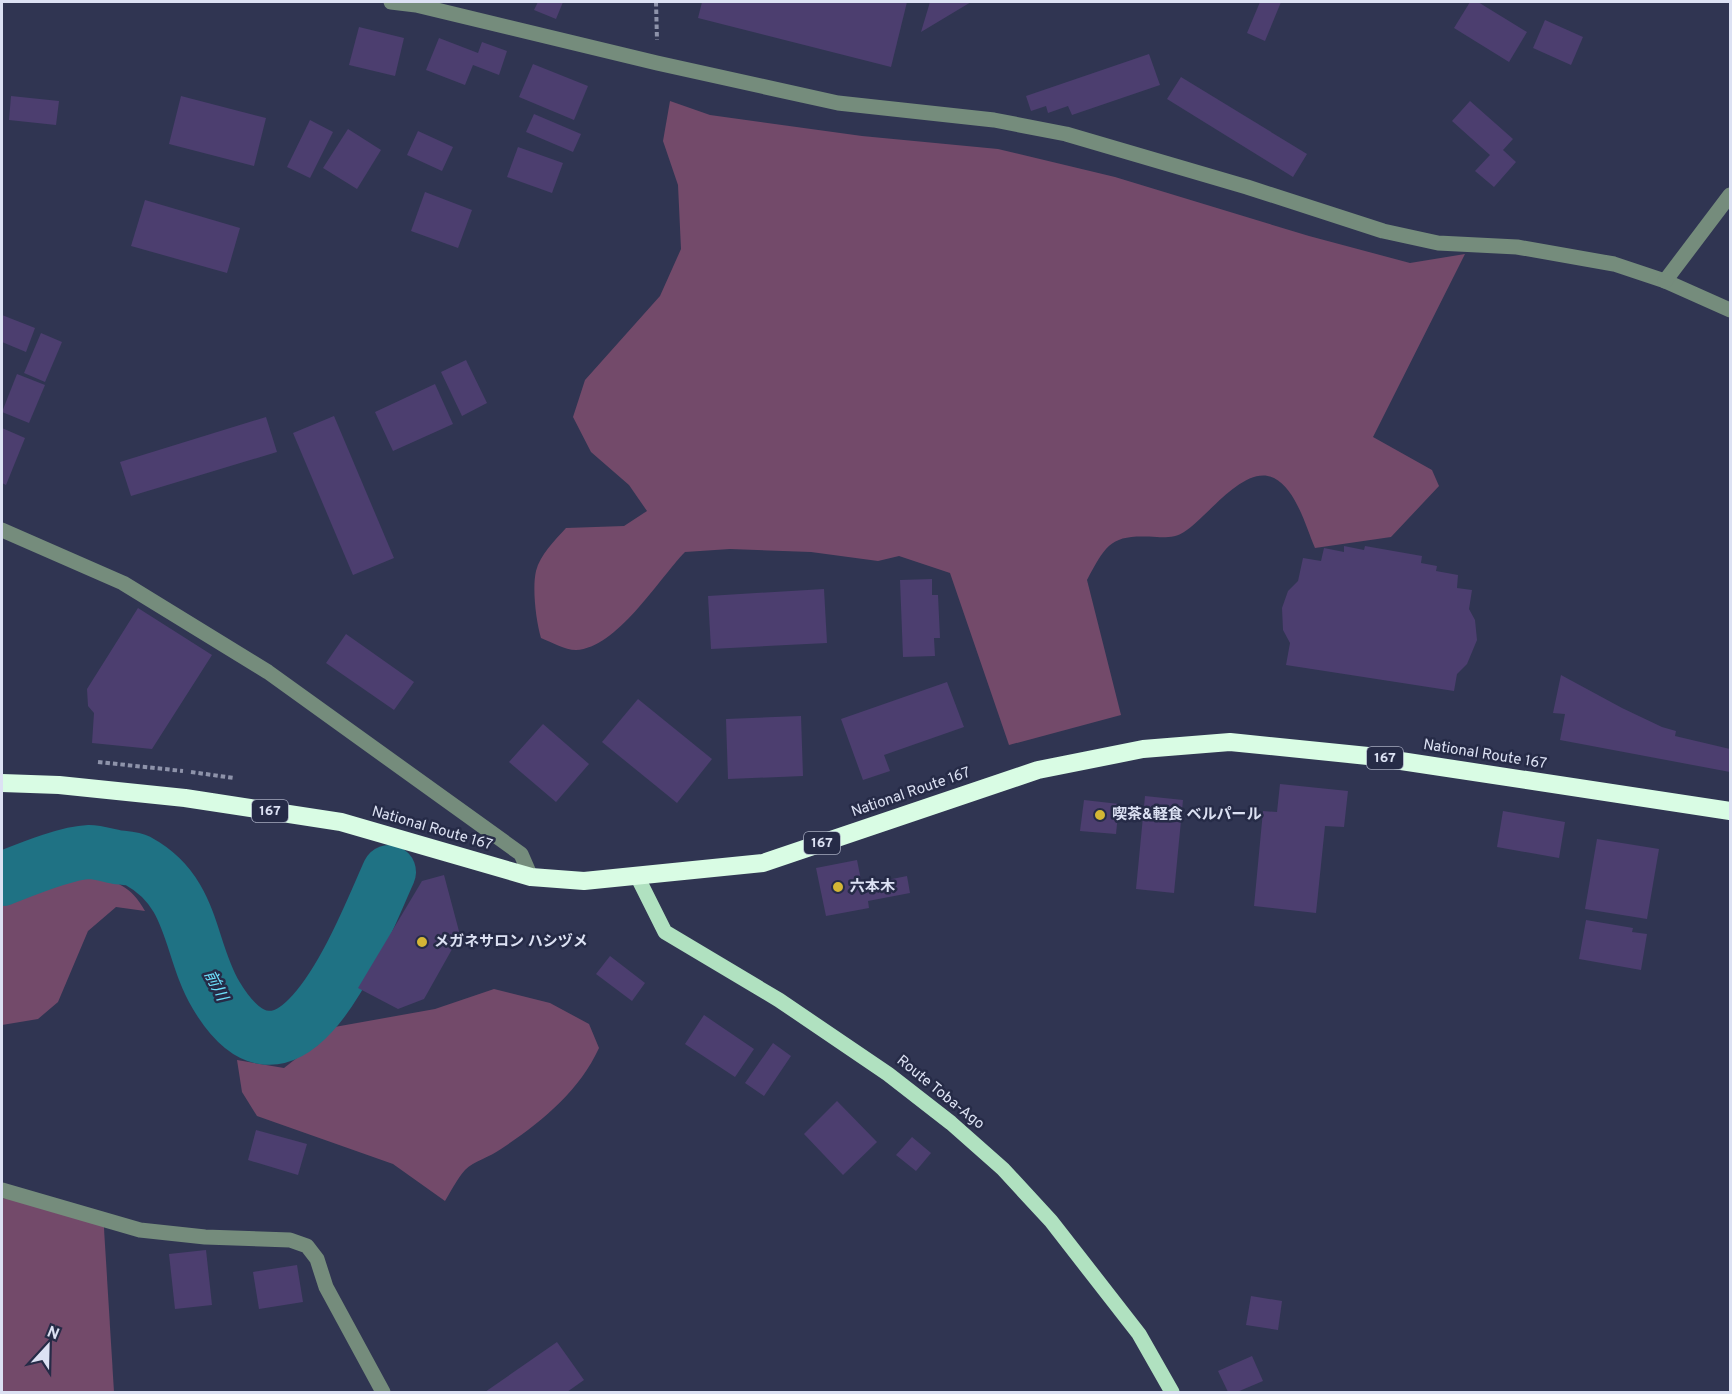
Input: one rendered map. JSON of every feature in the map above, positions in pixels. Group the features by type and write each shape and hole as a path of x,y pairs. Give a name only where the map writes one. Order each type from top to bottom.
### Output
{"highway":[{"name":"National Route 167","path":"2,783 59,785 185,798 341,822 531,877 584,880 763,863 1038,770 1143,749 1230,742 1368,756 1731,811"}],"main road":[{"name":"Route Toba-Ago","path":"638,876 665,932 779,1000 879,1067 951,1123 1003,1170 1051,1221 1139,1334 1172,1392"}],"street":[{"path":"391,2 416,4 657,63 838,103 994,120 1066,134 1246,187 1383,231 1438,243 1517,247 1571,254 1614,264 1665,281 1731,310"},
{"path":"1665,281 1731,195"},
{"path":"2,530 123,583 268,672 521,854 531,877"},
{"path":"2,1190 140,1230 205,1237 290,1240 307,1246 317,1259 326,1287 383,1392"}],"path":[{"path":"656,2 657,63"}],"shaded area":[{"path":"670,101 710,115 862,136 998,149 1115,177 1309,236 1410,263 1465,254 1373,437 1432,470 1439,486 1391,537 1315,548 1294,499 1282,483 1262,475 1250,478 1238,485 1181,534 1167,537 1130,537 1113,543 1100,557 1087,580 1121,715 1009,745 950,573 899,556 878,561 811,552 730,549 685,552 635,611 606,638 591,646 572,650 541,638 535,604 535,578 541,559 553,543 566,528 624,526 647,511 629,485 591,452 573,417 585,380 660,296 681,249 678,185 663,141"},
{"path":"89,876 122,886 140,902 145,911 116,907 88,931 58,1002 38,1019 2,1025 2,898 33,884 55,879"},
{"path":"494,989 550,1003 589,1024 599,1048 581,1079 557,1105 516,1139 465,1170 445,1201 393,1164 257,1116 242,1092 237,1060 284,1068 316,1043 329,1028 435,1009"},
{"path":"2,1198 103,1212 114,1392 2,1392"}],"building":[{"path":"538,2 563,2 556,19 534,10"},
{"path":"702,2 907,2 891,67 698,18"},
{"path":"930,2 971,2 921,32"},
{"path":"1260,2 1281,2 1265,41 1247,33"},
{"path":"1470,2 1478,2 1527,32 1509,62 1454,28"},
{"path":"1545,20 1583,37 1571,65 1533,48"},
{"path":"359,27 404,38 395,76 349,65"},
{"path":"439,38 478,53 482,42 507,51 499,75 473,65 465,85 426,70"},
{"path":"1149,54 1160,85 1072,115 1068,106 1048,113 1046,106 1031,111 1026,96"},
{"path":"533,64 588,86 574,120 519,97"},
{"path":"1181,77 1307,154 1293,177 1167,99"},
{"path":"11,96 59,101 56,125 9,120"},
{"path":"181,96 266,118 254,166 169,144"},
{"path":"1470,101 1513,139 1503,150 1516,162 1494,187 1475,171 1490,155 1452,121"},
{"path":"534,114 581,134 573,152 526,132"},
{"path":"310,120 333,132 310,178 287,167"},
{"path":"348,129 381,150 357,189 323,168"},
{"path":"418,131 453,147 442,171 407,155"},
{"path":"518,147 563,163 552,193 507,177"},
{"path":"425,192 472,210 458,248 411,231"},
{"path":"145,200 240,228 227,273 131,246"},
{"path":"2,315 35,328 26,352 2,342"},
{"path":"41,333 62,342 45,382 24,373"},
{"path":"466,360 487,403 462,416 441,372"},
{"path":"17,374 45,385 29,423 2,412"},
{"path":"435,384 453,424 393,451 375,412"},
{"path":"334,416 394,558 353,575 293,433"},
{"path":"266,417 277,452 131,496 120,462"},
{"path":"2,428 25,438 6,485 2,483"},
{"path":"1344,546 1364,550 1365,546 1422,556 1421,563 1437,566 1436,571 1458,575 1457,588 1472,590 1469,609 1475,620 1477,640 1467,664 1457,674 1454,691 1286,665 1290,643 1283,630 1282,608 1288,591 1298,581 1303,558 1321,561 1324,548 1344,552"},
{"path":"932,579 932,595 938,595 940,638 934,638 935,656 903,657 900,580"},
{"path":"824,589 827,643 711,649 708,596"},
{"path":"138,608 212,655 152,749 92,743 94,713 88,706 87,689"},
{"path":"346,634 414,682 394,710 326,663"},
{"path":"1561,675 1622,708 1662,727 1676,731 1675,736 1730,749 1730,772 1560,740 1565,714 1553,713"},
{"path":"947,682 964,727 884,755 890,771 863,780 841,719"},
{"path":"638,699 712,759 677,803 602,742"},
{"path":"801,716 803,776 728,779 726,719"},
{"path":"543,724 589,764 556,802 509,762"},
{"path":"1280,784 1348,791 1344,827 1325,826 1316,913 1254,906 1263,811 1277,812"},
{"path":"1145,796 1183,800 1174,893 1136,889"},
{"path":"1084,800 1119,804 1116,834 1080,831"},
{"path":"1503,811 1565,822 1559,858 1497,847"},
{"path":"1597,839 1659,849 1647,919 1585,909"},
{"path":"857,860 862,885 907,876 910,893 868,901 869,908 826,916 816,868"},
{"path":"444,875 460,935 424,999 398,1009 358,988 422,881"},
{"path":"1586,920 1633,928 1632,932 1647,934 1641,970 1579,959"},
{"path":"610,956 645,983 632,1001 596,974"},
{"path":"704,1015 754,1049 735,1077 685,1044"},
{"path":"773,1043 791,1056 764,1096 745,1083"},
{"path":"837,1101 877,1142 843,1175 804,1134"},
{"path":"256,1130 307,1144 298,1175 248,1160"},
{"path":"912,1137 931,1153 916,1171 896,1155"},
{"path":"206,1250 212,1305 175,1309 169,1254"},
{"path":"297,1265 303,1302 259,1309 253,1272"},
{"path":"1251,1296 1282,1301 1278,1330 1246,1325"},
{"path":"557,1342 584,1380 567,1392 485,1392"},
{"path":"1252,1356 1263,1381 1237,1392 1228,1392 1218,1371"}],"waterway":[{"name":"前川","path":"2,879 45,862 79,853 95,852 138,861 157,874 170,888 180,905 216,995 244,1029 271,1038 297,1027 321,1003 343,970 389,872"}],"place":[{"name":"喫茶&軽食 ベルパール","path":"1100,815"},
{"name":"六本木","path":"838,887"},
{"name":"メガネサロン ハシヅメ","path":"422,942"}]}
